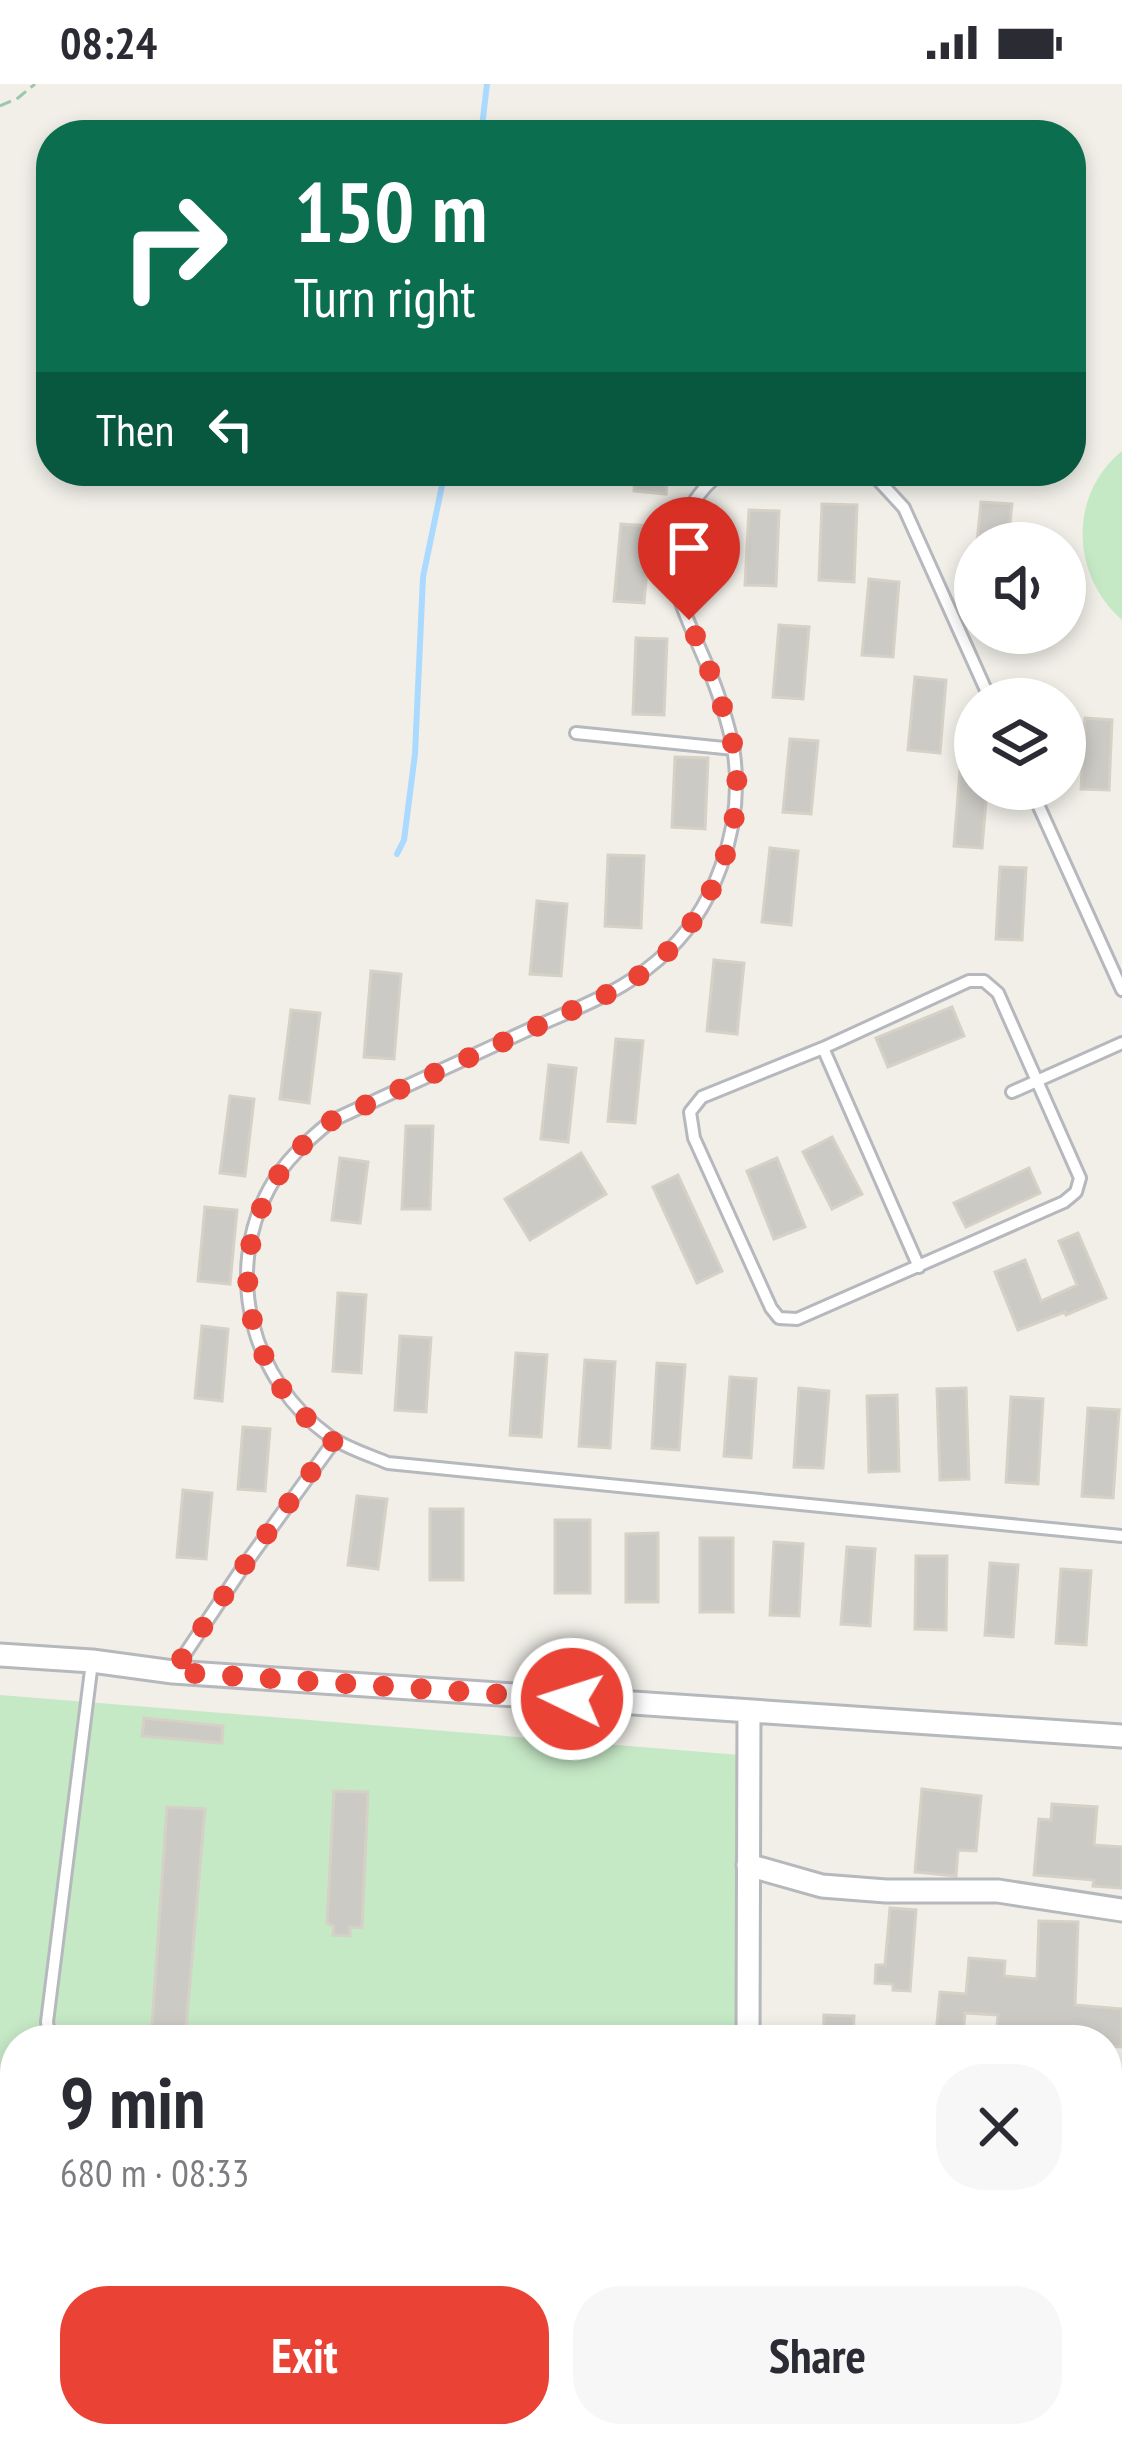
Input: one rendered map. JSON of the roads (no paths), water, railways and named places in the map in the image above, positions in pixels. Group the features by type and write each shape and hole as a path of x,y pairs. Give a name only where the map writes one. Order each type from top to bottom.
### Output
{"street":[{"path":"0,1655 173,1672 1122,1736"},
{"path":"748,2025 749,1711"},
{"path":"748,1864 821,1886 998,1892 1122,1910"}],"lane":[{"path":"706,486 686,514 675,546 673,576 723,706 734,749 734,812 716,878 693,920 660,958 615,992 331,1121 297,1150 270,1188 254,1225 246,1270 251,1322 263,1359 288,1399 309,1420 334,1440 388,1463 1122,1536"},
{"path":"884,486 904,508 981,678"},
{"path":"576,733 734,749"},
{"path":"1041,810 1122,990"},
{"path":"969,981 984,981 998,994 1038,1080 1080,1178 1076,1192 1064,1202 797,1319 779,1318 694,1138 690,1112 703,1097 969,981"},
{"path":"1012,1092 1122,1043"},
{"path":"823,1048 919,1267"},
{"path":"173,1672 334,1440"},
{"path":"48,2025 92,1661"}],"waterway":[{"path":"483,120 487,84"},
{"path":"397,854 404,840 415,754 423,577 442,486"}]}
